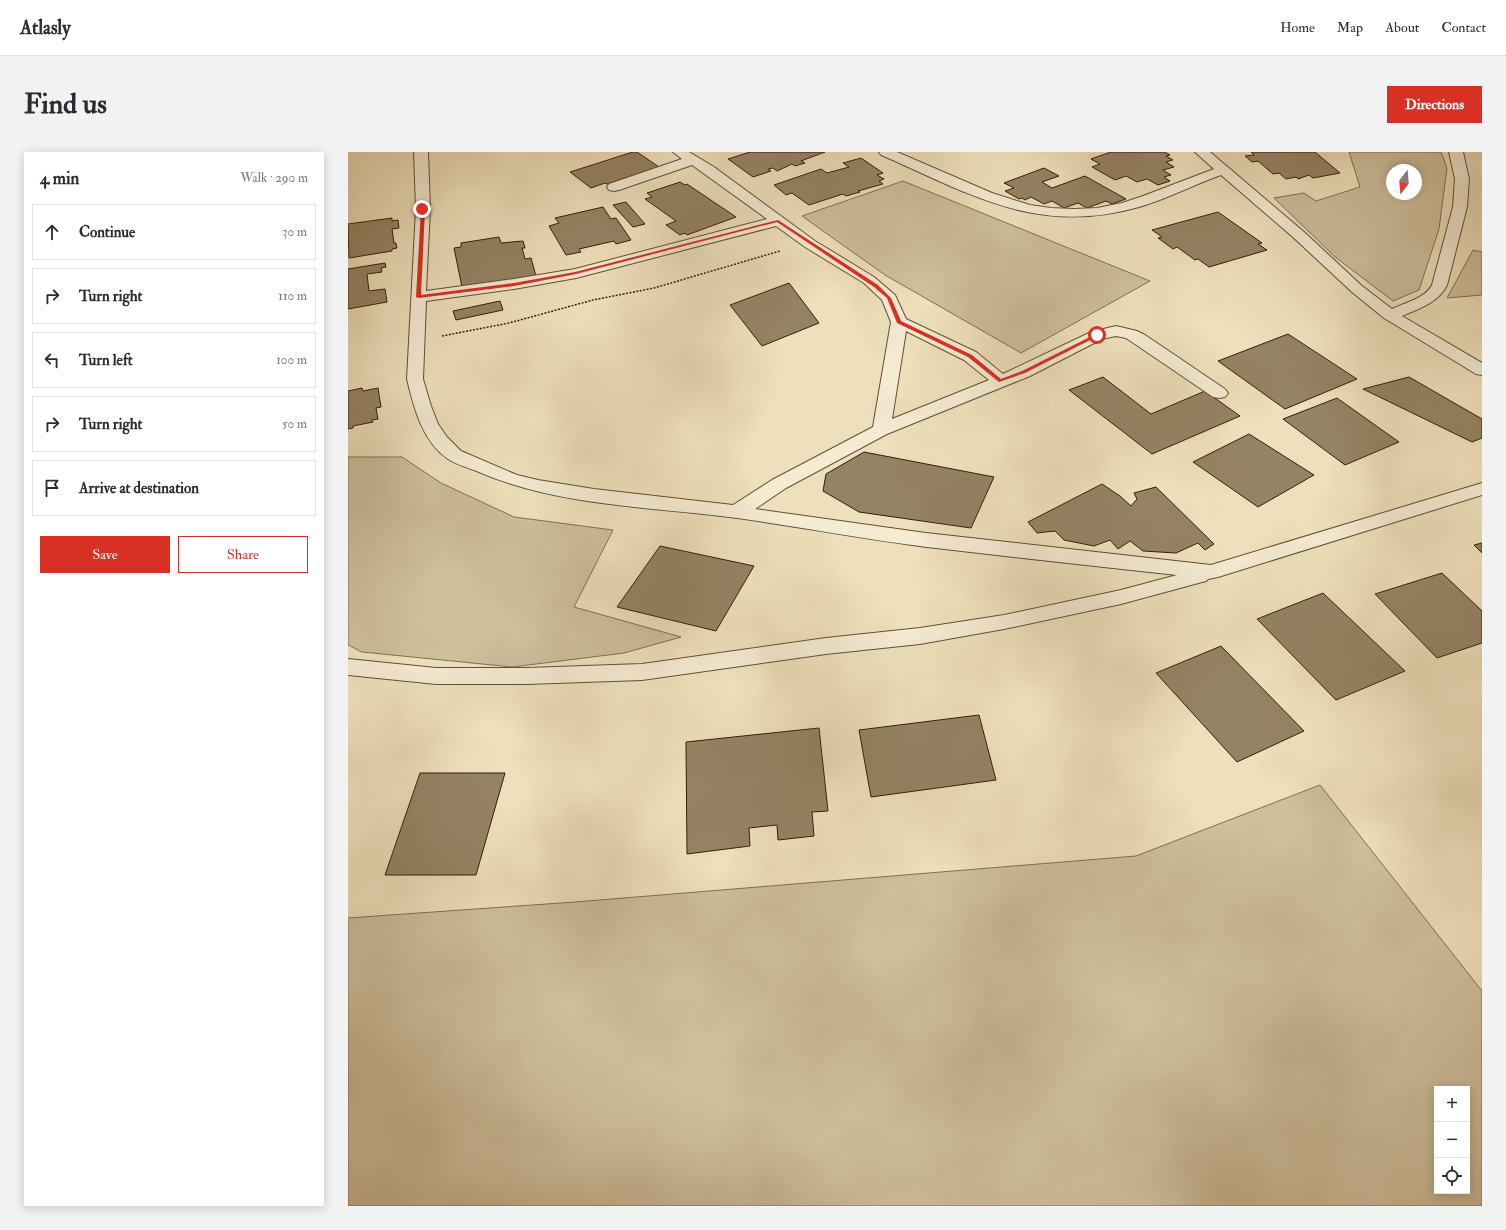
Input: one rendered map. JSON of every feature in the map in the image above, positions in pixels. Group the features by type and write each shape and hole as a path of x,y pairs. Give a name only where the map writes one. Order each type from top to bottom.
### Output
{"street":[{"path":"421,152 422,209 415,379 422,406 429,424 440,441 455,455 511,479 538,486 594,495 736,512 926,540 1211,572"},
{"path":"886,152 967,190 1003,203 1040,212 1058,214 1093,213 1124,207 1223,170"},
{"path":"1202,152 1299,235 1357,289 1390,315 1482,370"},
{"path":"1390,315 1422,301 1437,290 1459,214 1462,186 1460,163 1456,152"},
{"path":"614,187 687,156 810,244 876,286 889,298 899,322 881,430"},
{"path":"419,297 514,284 576,273 611,258 778,221"},
{"path":"899,322 970,356 1001,381"},
{"path":"736,512 779,484 881,430 1024,372 1097,335 1116,331 1131,334 1219,393"},
{"path":"348,666 436,676 527,676 642,672 826,646 920,636 1004,622 1120,597 1211,572 1482,489"}],"path":[{"path":"416,340 509,323 593,300 654,288 810,244"}],"shaded area":[{"path":"1349,152 1441,152 1447,168 1439,229 1419,290 1393,301 1335,257 1274,198 1304,193 1316,201 1360,187"},
{"path":"903,181 1150,281 1021,353 885,275 802,216"},
{"path":"1473,250 1482,252 1482,295 1447,298"},
{"path":"348,457 402,457 441,483 514,517 613,530 574,607 681,637 624,653 512,667 362,652 348,645"},
{"path":"1320,785 1482,991 1482,1206 348,1206 348,918 575,902 1136,856"}],"building":[{"path":"637,152 659,167 591,188 570,172"},
{"path":"750,152 825,152 801,161 805,163 795,166 792,164 777,171 773,168 768,169 771,171 753,177 728,159"},
{"path":"1111,152 1165,152 1170,155 1166,156 1173,160 1166,162 1174,167 1163,170 1171,175 1164,177 1170,181 1158,185 1147,179 1137,182 1126,176 1115,180 1092,167 1100,164 1091,159"},
{"path":"1251,152 1315,152 1340,173 1313,178 1309,175 1298,179 1296,177 1286,179 1279,173 1273,174 1258,161 1252,162 1245,156 1254,155"},
{"path":"861,158 883,173 877,175 884,179 879,181 883,184 846,196 843,194 809,205 792,193 786,195 774,185 821,169 827,173 849,167 843,163"},
{"path":"1044,168 1059,176 1042,182 1052,188 1085,176 1126,199 1112,204 1106,201 1087,208 1078,203 1064,208 1052,201 1044,204 1031,197 1025,200 1022,198 1019,199 1005,191 1014,188 1004,183"},
{"path":"680,182 685,185 687,184 736,217 687,235 685,233 680,235 666,225 676,221 645,199 652,197 647,193"},
{"path":"626,202 645,224 633,227 613,205"},
{"path":"603,207 611,219 616,218 631,240 616,244 614,241 579,249 581,252 566,255 549,226 559,223 555,218"},
{"path":"1218,212 1262,243 1258,244 1267,250 1209,267 1198,259 1195,260 1177,247 1173,249 1158,238 1162,237 1152,230"},
{"path":"392,218 392,221 398,220 399,228 392,229 394,243 396,243 397,248 392,249 392,251 349,258 348,224"},
{"path":"499,237 501,243 523,241 525,248 522,248 525,259 531,258 536,276 462,287 454,248 461,247 461,243"},
{"path":"385,263 386,267 381,268 382,272 367,274 369,291 385,289 387,302 348,309 348,269"},
{"path":"789,283 819,323 762,346 730,305"},
{"path":"500,301 503,310 456,320 453,311"},
{"path":"1288,334 1357,379 1285,409 1218,361"},
{"path":"1103,377 1151,414 1205,391 1240,416 1152,454 1069,390"},
{"path":"1409,377 1482,419 1482,438 1472,442 1363,389"},
{"path":"362,388 363,391 378,388 381,407 376,408 378,419 372,420 373,422 353,426 353,428 348,429 348,391"},
{"path":"1337,398 1399,442 1345,465 1283,419"},
{"path":"1249,434 1314,475 1258,507 1193,462"},
{"path":"864,452 994,477 971,528 859,512 823,491 826,474"},
{"path":"1102,484 1120,496 1131,506 1137,499 1134,493 1156,487 1214,544 1205,550 1198,543 1176,553 1143,551 1130,541 1118,549 1110,540 1094,546 1064,540 1055,531 1037,533 1028,522"},
{"path":"1482,543 1482,553 1474,545"},
{"path":"660,546 754,566 716,631 617,607"},
{"path":"1442,573 1482,611 1482,643 1437,658 1375,594"},
{"path":"1323,593 1405,671 1336,700 1257,619"},
{"path":"1221,646 1304,731 1237,762 1156,673"},
{"path":"979,715 996,780 871,797 859,730"},
{"path":"819,728 828,811 812,812 814,836 778,840 777,825 749,828 750,846 687,854 686,742"},
{"path":"420,773 505,773 476,875 385,875"}],"route":[{"path":"422,209 419,297 514,284 576,273 778,221 797,233 810,244 869,280 889,298 899,322 970,356 1001,381 1024,372 1097,335"}]}
